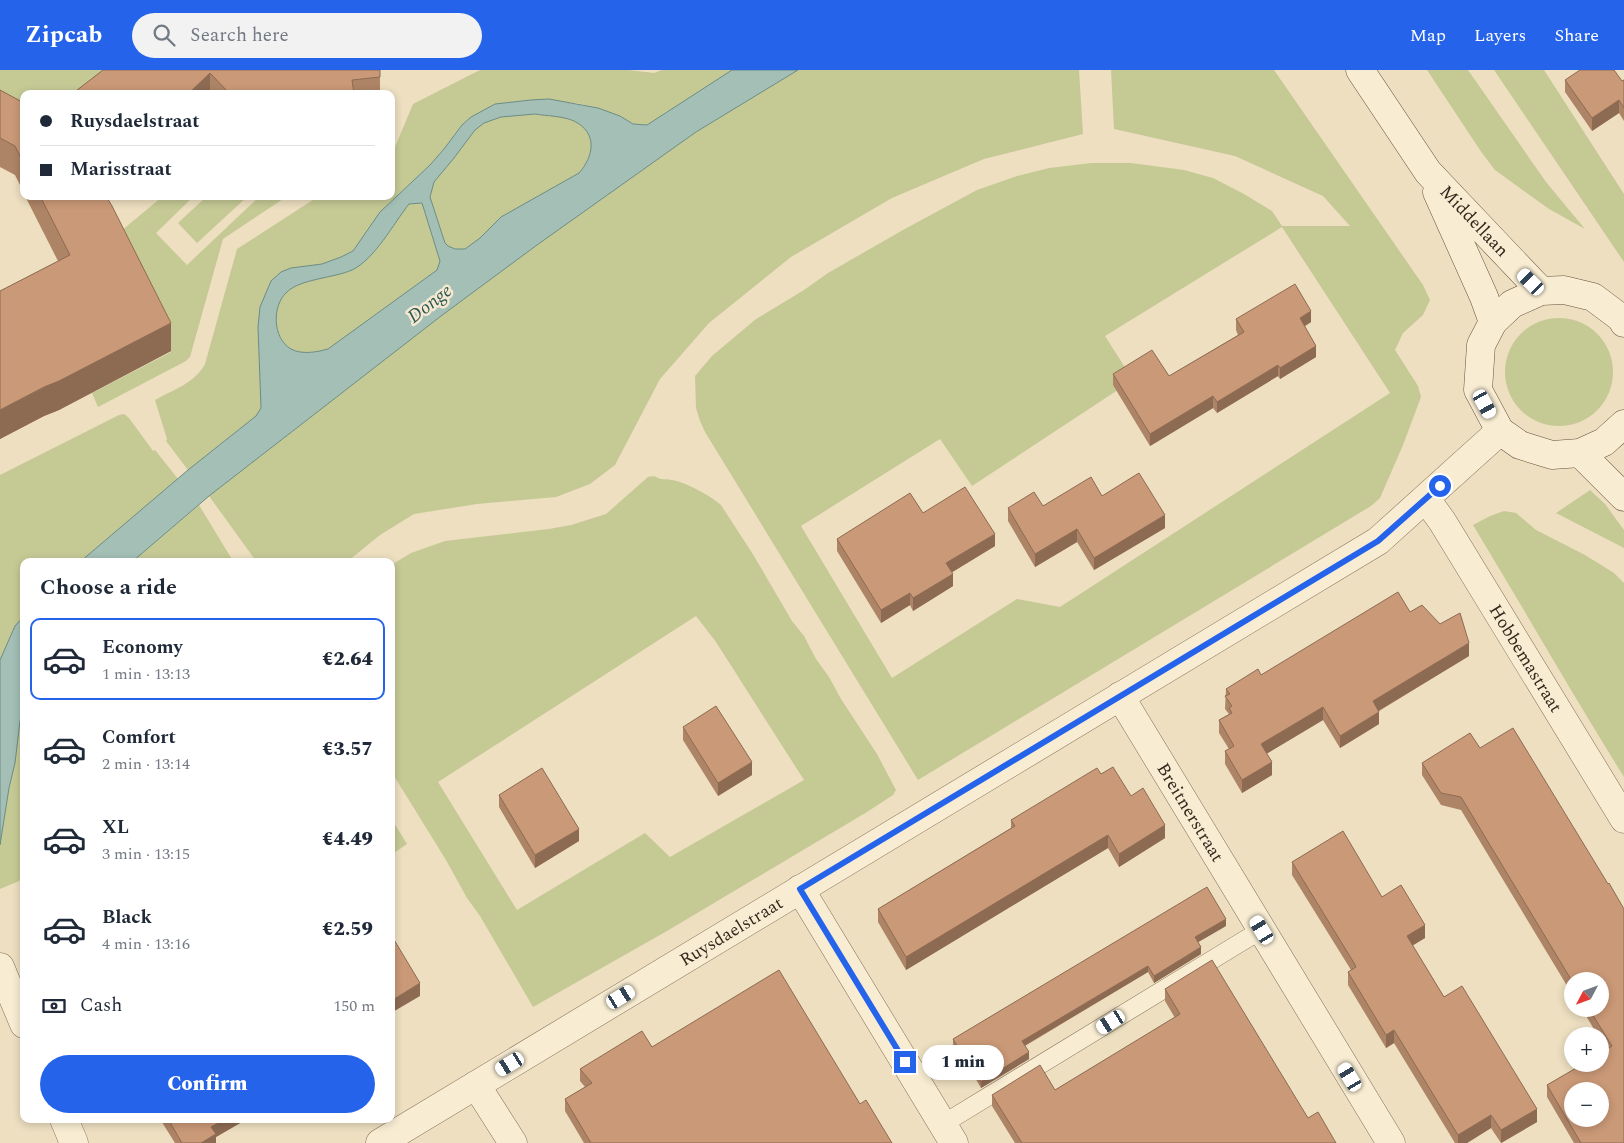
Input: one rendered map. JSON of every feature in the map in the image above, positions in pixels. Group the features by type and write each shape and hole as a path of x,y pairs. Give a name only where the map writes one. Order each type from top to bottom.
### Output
{"street":[{"name":"Middellaan","path":"1360,70 1428,172 1484,297 1493,322"},
{"name":"Middellaan","path":"1428,172 1541,292"},
{"path":"1623,318 1593,297 1564,290 1541,292 1512,304 1493,322 1481,345 1478,390 1500,431 1520,445 1552,455 1580,453 1604,442 1624,424"},
{"name":"Ruysdaelstraat","path":"380,1143 1378,541 1500,431"},
{"path":"1580,453 1624,498"},
{"name":"Hobbemastraat","path":"1426,499 1442,521 1624,819"},
{"name":"Breitnerstraat","path":"1120,696 1390,1143"},
{"path":"800,889 949,1134"},
{"path":"0,967 20,1014"},
{"path":"476,1085 513,1143"},
{"path":"66,1123 74,1143"}],"lane":[{"path":"949,1134 1262,930"}],"green space":[{"path":"0,70 139,70 114,90 20,90 20,120 0,108"},
{"path":"480,70 629,70 654,73 662,70 732,70 647,125 633,124 620,116 576,103 531,100 495,104 471,117 462,125 430,165 395,198 395,147 413,104"},
{"path":"798,70 1079,70 1083,134 984,159 892,198 791,257 709,323 660,379 615,465 590,484 556,497 477,504 414,514 380,535 352,558 254,558 209,496 441,316 696,132"},
{"path":"1111,70 1274,70 1423,285 1430,300 1423,315 1403,333 1395,350 1418,386 1421,397 1380,498 1371,506 918,780 705,432 696,408 695,376 712,356 756,319 828,273 977,190 1017,176 1049,168 1092,163 1131,163 1184,170 1213,178 1244,194 1272,211 1282,226 1350,226 1323,196 1235,156 1114,129","holes":["1282,227 1390,393 1060,607 1017,599 892,678 801,526 940,439 972,486 1133,380 1105,336"]},
{"path":"1427,70 1468,70 1546,182 1585,229 1549,209 1495,170"},
{"path":"1494,70 1544,70 1624,194 1624,262"},
{"path":"535,114 565,118 582,126 590,138 591,145 588,159 584,166 579,173 501,217 480,238 465,249 455,249 448,246 445,243 430,197 434,182 475,130 484,123 501,117"},
{"path":"158,200 190,200 156,233 187,265 256,200 282,200 223,239 190,357 186,361 98,407 92,393 171,352 114,237"},
{"path":"203,200 244,200 197,243 178,223"},
{"path":"313,200 393,200 380,212 353,251 322,264 291,268 271,281 260,307 258,327 261,408 256,416 188,470 166,441 155,400 190,381 201,371 205,364 237,249"},
{"path":"422,203 440,261 437,270 328,349 300,352 291,349 285,344 277,330 276,321 279,305 287,292 300,284 345,273 360,265 376,249 409,204"},
{"path":"1559,318 1580,322 1597,334 1609,351 1613,372 1609,393 1597,410 1580,422 1559,426 1538,422 1521,410 1509,393 1505,372 1509,351 1521,334 1538,322"},
{"path":"124,414 129,418 153,451 155,450 178,479 85,558 20,558 20,620 15,626 0,660 0,475"},
{"path":"654,476 684,483 717,501 754,556 792,621 804,636 816,659 877,754 896,790 893,795 867,812 667,931 533,1007 395,777 395,563 411,553 445,541 549,529 571,525 606,514 648,477","holes":["696,616 716,642 804,780 670,857 645,833 517,910 438,782"]},
{"path":"1590,490 1605,504 1624,530 1624,548 1556,513"},
{"path":"199,505 231,558 137,558"},
{"path":"1504,511 1516,513 1536,530 1585,555 1614,573 1624,583 1624,777 1473,525"},
{"path":"20,721 20,881 0,889 0,845 15,763"},
{"path":"395,824 407,844 395,852"}],"water":[{"name":"Donge","path":"732,70 798,70 696,132 537,245 441,316 209,496 137,558 85,558 188,470 256,416 261,408 258,327 260,307 271,281 281,272 291,268 322,264 353,251 380,212 395,200 430,165 462,125 471,117 495,104 549,99 598,108 620,116 633,124 647,125","holes":["535,114 565,118 582,126 590,138 591,145 588,159 579,173 501,217 480,238 465,249 455,249 448,246 445,243 430,197 434,182 475,130 484,123 501,117","422,203 440,261 437,270 328,349 314,352 295,351 285,344 280,337 277,330 277,313 282,298 287,292 300,284 345,273 360,265 376,250 409,204"]},
{"path":"20,620 20,721 15,763 0,845 0,660 15,626"}],"building":[{"path":"103,70 380,70 380,77 352,80 353,90 226,90 210,73 192,90 77,90"},
{"path":"1580,70 1614,70 1622,81 1624,80 1624,108 1619,100 1592,118 1565,80"},
{"path":"0,90 20,101 20,156 15,146 0,138"},
{"path":"42,200 108,200 171,323 0,410 0,291 70,255"},
{"path":"1295,284 1311,311 1300,318 1316,346 1280,368 1278,365 1217,402 1213,396 1150,434 1113,374 1152,350 1169,376 1244,332 1236,319"},
{"path":"1139,473 1165,515 1094,558 1077,529 1035,554 1008,508 1034,492 1043,506 1091,477 1102,496"},
{"path":"965,487 995,534 946,563 953,574 913,598 910,593 881,610 837,539 910,493 923,513"},
{"path":"1398,592 1410,612 1422,605 1440,624 1460,613 1469,643 1373,701 1379,712 1340,736 1323,707 1261,744 1272,762 1242,780 1225,751 1234,746 1219,720 1232,713 1229,708 1232,706 1225,696 1230,694 1226,689 1258,669 1261,675"},
{"path":"716,706 752,762 718,783 683,727"},
{"path":"1513,728 1624,909 1624,1143 1581,1143 1572,1127 1609,1127 1609,1082 1564,1082 1564,1114 1547,1085 1569,1072 1609,1072 1609,1048 1612,1046 1609,1041 1609,1027 1600,1027 1595,1018 1609,1018 1609,972 1567,972 1461,797 1441,793 1422,763 1470,733 1480,748"},
{"path":"1113,767 1131,796 1143,788 1165,825 1119,854 1108,835 906,957 878,909 1015,826 1011,820 1097,768 1101,774"},
{"path":"542,768 579,829 535,855 499,795"},
{"path":"1343,831 1382,897 1401,885 1425,925 1407,936 1444,997 1462,986 1537,1109 1501,1130 1491,1115 1458,1135 1394,1030 1386,1035 1348,972 1356,967 1354,963 1292,862"},
{"path":"1207,887 1226,919 1195,937 1201,947 1154,976 1148,966 1022,1041 1029,1052 981,1082 974,1069 972,1071 953,1039"},
{"path":"395,941 420,983 395,999"},
{"path":"1212,960 1308,1118 1318,1112 1336,1143 1022,1143 992,1095 1040,1065 1055,1090 1180,1014 1165,989"},
{"path":"779,970 860,1104 866,1100 892,1143 591,1143 565,1099 592,1083 580,1069 642,1031 652,1047"},
{"path":"170,1123 218,1123 211,1127 216,1134 201,1143 182,1143"}],"route":[{"path":"905,1062 800,889 1378,541 1440,486"}]}
